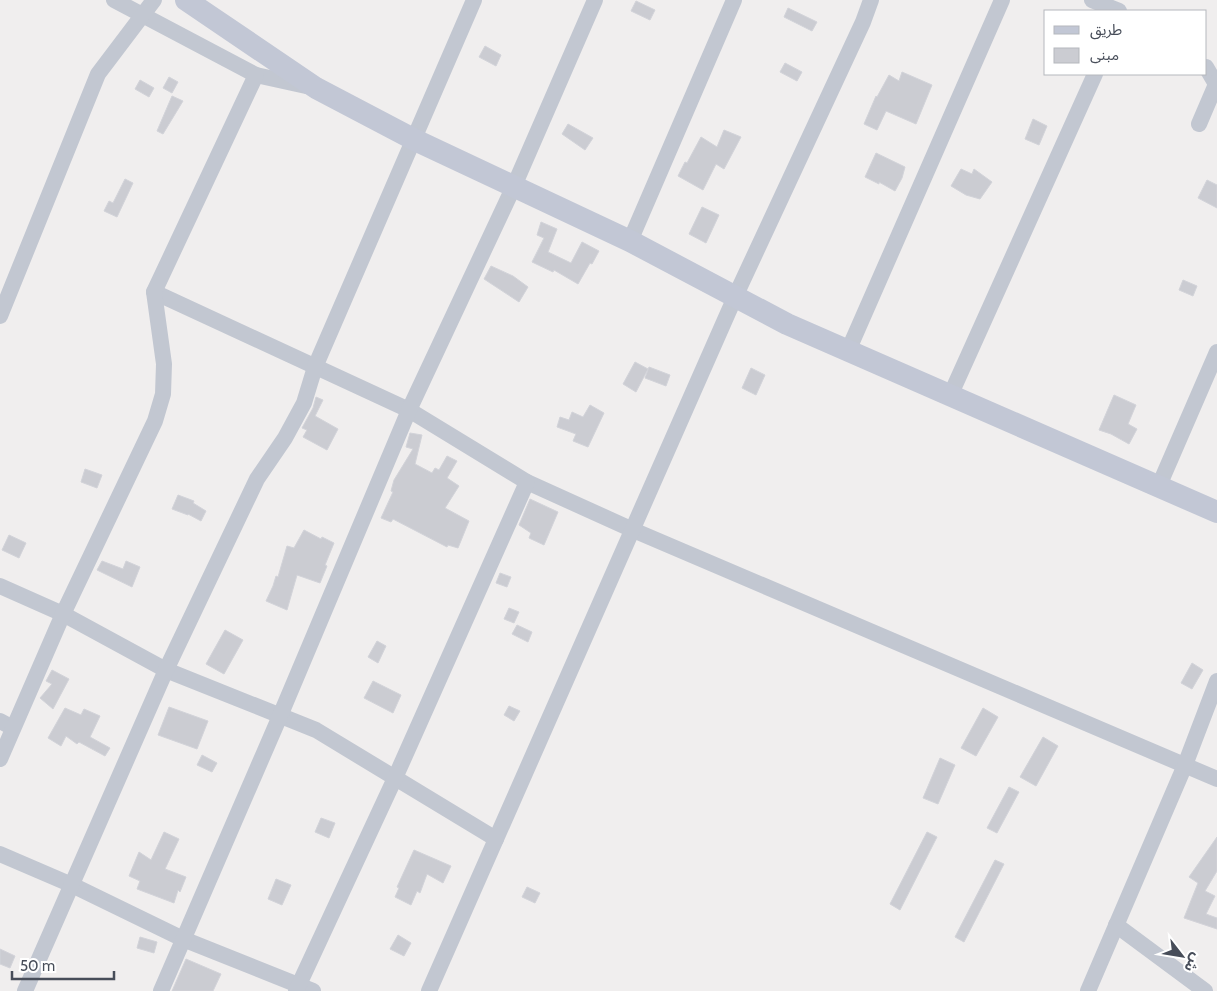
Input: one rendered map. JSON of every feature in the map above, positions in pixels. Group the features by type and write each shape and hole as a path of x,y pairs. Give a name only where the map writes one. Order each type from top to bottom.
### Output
{"street":[{"path":"114,0 256,74 316,88"},
{"path":"0,316 98,74 154,0"},
{"path":"186,0 316,88 414,140 630,241 787,324 1158,488 1217,512"},
{"path":"25,991 166,670 257,479 285,438 304,403 315,367 474,0"},
{"path":"160,991 280,716 409,410 514,186 596,0"},
{"path":"630,241 734,0"},
{"path":"429,991 736,297 863,22 871,0"},
{"path":"848,351 1002,0"},
{"path":"1092,0 1117,10"},
{"path":"1199,124 1217,84 1207,69"},
{"path":"0,759 7,725 63,614 155,421 163,394 164,364 154,292 256,74"},
{"path":"950,396 1095,75"},
{"path":"154,292 409,410 527,482 633,530 1217,779"},
{"path":"1158,488 1217,352"},
{"path":"0,854 72,885 183,939 303,989 527,482"},
{"path":"0,586 63,614 166,670 316,730 496,839"},
{"path":"1088,991 1185,765 1217,681"},
{"path":"1116,924 1205,991"}],"building":[{"path":"636,1 655,10 650,20 631,11"},
{"path":"788,8 817,22 812,31 784,17"},
{"path":"485,46 501,55 496,66 479,57"},
{"path":"785,63 802,72 797,81 780,72"},
{"path":"902,72 932,85 916,124 886,111 877,130 864,124 876,96 889,75 899,81"},
{"path":"169,77 178,82 172,93 163,88"},
{"path":"140,80 154,88 149,97 135,89"},
{"path":"172,96 183,101 163,134 157,131"},
{"path":"1033,119 1047,126 1039,145 1025,139"},
{"path":"568,124 593,138 585,150 562,134"},
{"path":"724,130 741,137 724,169 716,164 703,190 678,176 701,137 717,147"},
{"path":"876,153 905,167 895,191 865,177"},
{"path":"961,169 972,174 974,169 992,182 980,199 966,195 951,186"},
{"path":"125,179 133,183 117,217 104,211 109,201 113,203"},
{"path":"1207,180 1217,185 1217,208 1198,198"},
{"path":"702,207 719,215 706,243 689,234"},
{"path":"541,222 557,229 548,252 571,263 582,242 599,251 578,284 554,270 553,272 532,262 544,238 537,235"},
{"path":"491,266 513,276 528,287 519,302 484,279"},
{"path":"1183,280 1197,286 1193,296 1179,290"},
{"path":"635,362 648,369 636,392 623,384"},
{"path":"649,367 670,375 666,386 645,378"},
{"path":"751,368 765,375 756,395 742,388"},
{"path":"1114,395 1136,405 1128,424 1137,429 1129,444 1099,430"},
{"path":"316,397 323,400 315,416 338,429 327,450 303,437 307,430 302,428 313,408"},
{"path":"590,405 604,413 588,447 573,441 576,434 557,427 560,417 569,420 572,412 583,417"},
{"path":"410,433 422,435 415,464 432,473 435,468 439,470 447,456 457,461 447,478 459,486 445,508 469,521 458,548 448,545 447,547 393,519 391,522 381,518 393,492 391,491 394,480 413,449 406,447"},
{"path":"85,469 102,475 97,488 81,482"},
{"path":"178,495 194,501 193,503 206,511 201,521 172,509"},
{"path":"530,499 558,512 544,545 529,538 531,533 519,525"},
{"path":"304,530 334,543 320,583 297,575 287,610 266,601 276,576 278,577 287,546 294,548"},
{"path":"9,535 26,543 19,558 2,550"},
{"path":"102,561 123,569 126,561 140,567 132,587 97,570"},
{"path":"500,573 511,577 507,587 496,583"},
{"path":"509,608 519,612 514,623 504,619"},
{"path":"517,625 532,632 528,642 512,634"},
{"path":"225,630 243,640 224,674 206,664"},
{"path":"377,641 386,646 378,663 368,657"},
{"path":"1192,663 1203,670 1192,689 1181,683"},
{"path":"52,670 69,679 53,709 40,698 52,684 46,681"},
{"path":"373,681 401,695 393,713 364,698"},
{"path":"509,706 520,711 514,721 504,715"},
{"path":"169,707 208,721 197,749 158,735"},
{"path":"65,708 81,715 84,709 100,716 90,737 110,748 105,756 79,742 77,744 66,736 61,746 48,738"},
{"path":"983,708 998,717 976,756 961,748"},
{"path":"1043,737 1058,746 1036,786 1020,777"},
{"path":"202,755 217,763 212,772 197,765"},
{"path":"940,758 955,765 938,804 923,798"},
{"path":"1009,787 1019,792 997,833 987,828"},
{"path":"321,818 335,823 329,838 315,832"},
{"path":"164,832 179,839 165,869 186,877 180,892 178,890 174,903 137,889 140,881 129,876 139,852 151,860"},
{"path":"927,832 937,837 900,910 890,904"},
{"path":"1217,837 1217,871 1205,891 1215,896 1206,914 1217,918 1217,929 1184,918 1198,883 1189,877"},
{"path":"414,850 451,866 443,883 427,874 420,893 417,891 411,905 395,897 399,888 397,887"},
{"path":"995,860 1004,864 964,942 955,937"},
{"path":"276,879 291,885 282,905 268,899"},
{"path":"527,887 540,893 535,903 522,897"},
{"path":"398,935 411,943 404,956 390,949"},
{"path":"140,937 157,942 154,953 137,948"},
{"path":"0,949 15,956 10,968 0,964"},
{"path":"186,959 221,974 213,991 172,991"}]}
